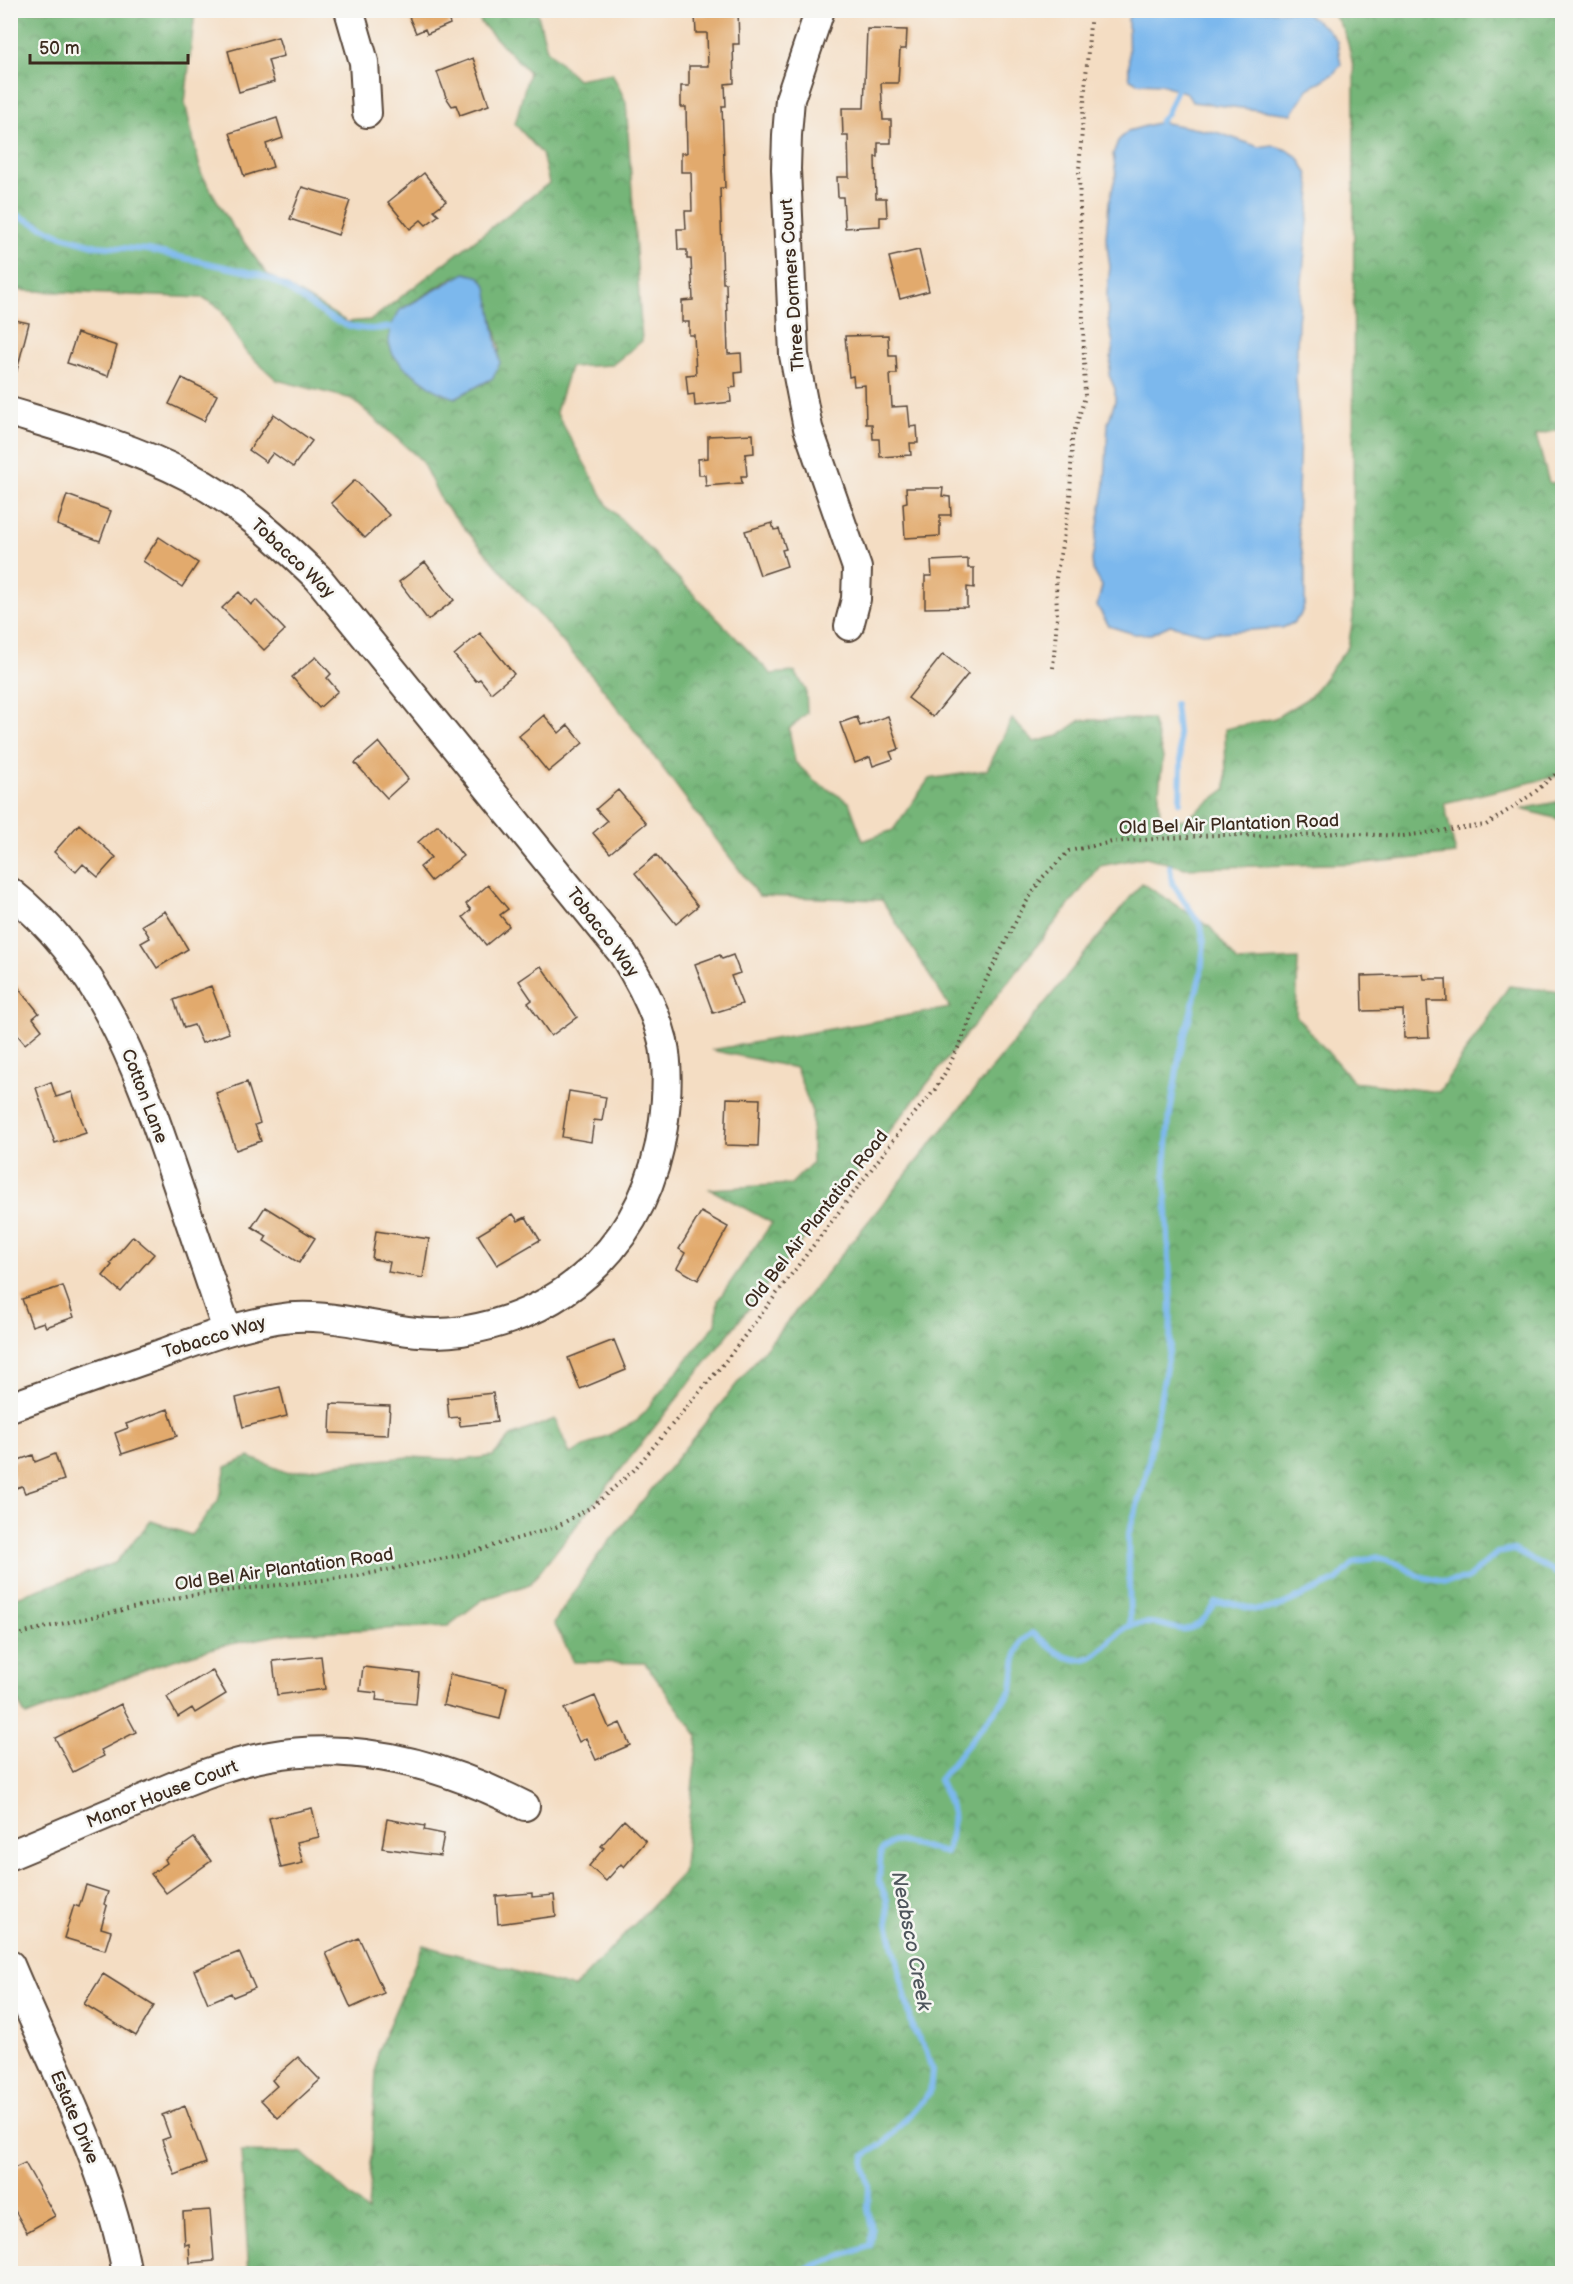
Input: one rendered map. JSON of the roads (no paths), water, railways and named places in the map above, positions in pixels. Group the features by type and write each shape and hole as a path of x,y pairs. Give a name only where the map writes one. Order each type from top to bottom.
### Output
{"street":[{"path":"349,10 364,62 368,113"},
{"name":"Three Dormers Court","path":"820,10 790,99 787,135 786,169 794,343 808,428 857,568 856,599 849,626"},
{"name":"Tobacco Way","path":"10,412 75,431 154,460 189,477 233,504 281,542 338,601 623,954 641,983 663,1042 666,1089 660,1146 639,1208 622,1236 600,1262 576,1284 548,1303 518,1317 459,1332 417,1332 349,1319 315,1316 280,1318 227,1330 10,1407"},
{"name":"Cotton Lane","path":"10,892 58,936 89,976 111,1013 146,1094 227,1330"},
{"name":"Manor House Court","path":"10,1855 210,1771 281,1755 357,1752 394,1757 484,1785 525,1806"},
{"name":"Estate Drive","path":"10,1965 107,2193 120,2235 127,2274"}],"water":[{"path":"1132,11 1303,11 1327,29 1337,41 1341,65 1333,74 1308,89 1292,114 1192,102 1187,93 1161,84 1137,83 1129,78 1128,19"},
{"path":"1160,122 1219,133 1259,147 1272,145 1287,150 1298,157 1307,172 1311,190 1298,322 1296,377 1300,433 1297,523 1305,569 1305,603 1300,616 1293,623 1282,628 1203,633 1170,625 1151,634 1134,634 1109,626 1097,606 1102,586 1093,570 1092,560 1105,484 1108,423 1115,401 1115,389 1109,375 1113,343 1108,321 1107,293 1110,267 1106,238 1109,203 1116,174 1113,154 1118,141 1128,131"},
{"path":"465,273 480,277 487,287 500,363 493,378 455,398 437,391 404,367 393,355 389,343 390,327 400,310"}],"waterway":[{"path":"1160,122 1167,113 1177,89"},
{"path":"10,212 62,236 97,246 148,250 257,274 290,290 334,320 369,329 390,327"},
{"path":"1175,704 1181,762 1180,802"},
{"path":"1130,1625 1128,1536 1146,1476 1170,1346 1171,1302 1165,1169 1169,1120 1179,1058 1201,973 1204,943 1201,926 1172,883 1170,867"},
{"name":"Neabsco Creek","path":"803,2274 808,2268 870,2246 872,2230 868,2209 869,2185 864,2168 865,2155 883,2144 930,2092 932,2071 926,2050 913,2029 888,1922 887,1900 879,1881 881,1851 893,1841 946,1853 952,1815 939,1780 1012,1690 1016,1656 1022,1641 1032,1633 1062,1655 1084,1659 1092,1657 1124,1628 1132,1625 1146,1623 1186,1629 1195,1626 1205,1618 1216,1603 1231,1603 1256,1610 1275,1608 1337,1580 1354,1563 1375,1557 1399,1564 1418,1576 1445,1582 1467,1579 1497,1553 1514,1550 1562,1576"}]}
